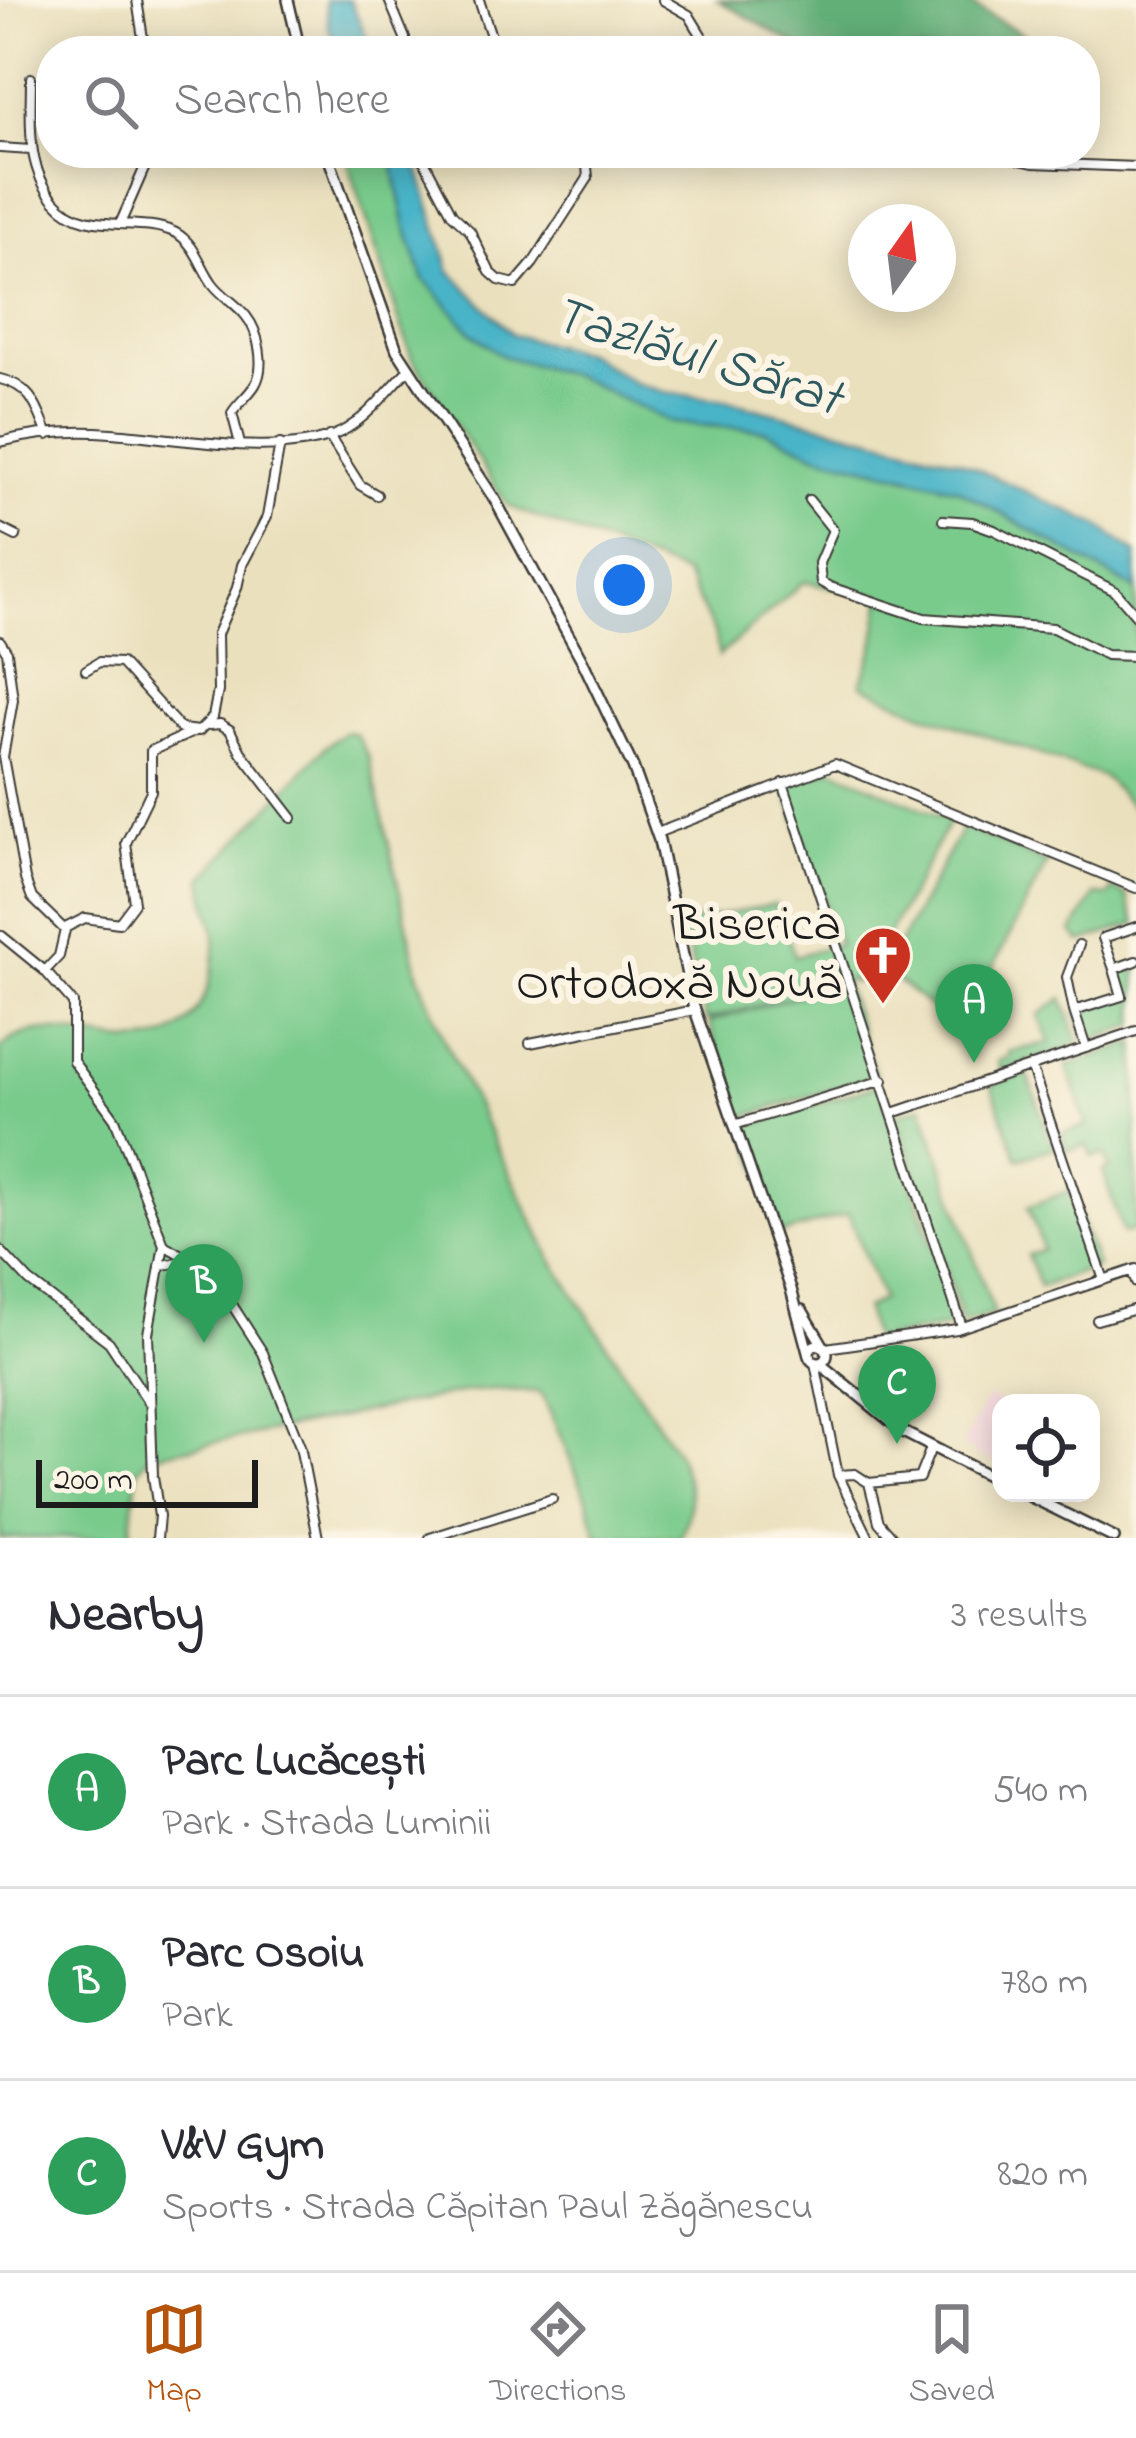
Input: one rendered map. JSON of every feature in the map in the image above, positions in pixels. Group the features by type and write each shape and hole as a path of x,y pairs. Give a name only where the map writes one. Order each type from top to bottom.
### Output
{"main road":[{"path":"288,0 296,36"},
{"path":"332,168 397,350 495,500 582,660 633,767 657,832 695,1010 815,1360 896,1427 992,1478"},
{"path":"791,1289 853,1389"},
{"path":"815,1360 826,1359 826,1349"},
{"path":"1041,1502 1114,1538"}],"street":[{"path":"136,0 142,36"},
{"path":"389,0 404,36"},
{"path":"479,0 491,36"},
{"path":"663,0 689,15 702,36"},
{"path":"31,78 31,150 36,166"},
{"path":"0,148 31,150"},
{"path":"1100,166 1136,167"},
{"path":"37,168 64,210 80,219 178,234 192,247 217,288 248,318 261,366 255,385 232,413 240,444"},
{"path":"120,224 144,168"},
{"path":"428,168 452,214 470,231 490,272 515,284 589,178 587,168"},
{"path":"0,442 97,432 240,444 329,436 359,421 409,369"},
{"path":"0,379 29,393 48,435"},
{"path":"329,436 360,485 377,495"},
{"path":"207,725 218,691 217,634 242,565 267,517 280,444"},
{"path":"809,500 832,530 819,563 821,582 830,587 923,619 1052,628 1112,658 1136,656"},
{"path":"943,520 973,522 994,530 1114,591 1136,615"},
{"path":"0,529 16,536"},
{"path":"0,641 7,652 13,700 1,754 26,886 32,898 65,928"},
{"path":"86,670 106,661 122,663 176,725 194,732"},
{"path":"65,928 86,918 119,923 129,914 135,890 126,843 149,797 151,751 158,745 220,724 230,730 241,752 292,818"},
{"path":"657,832 823,766 848,767 1134,887 1136,897"},
{"path":"783,783 962,1327"},
{"path":"1074,1011 1122,996 1103,938 1136,927"},
{"path":"45,971 62,950 65,928"},
{"path":"2,936 45,971 76,1010 72,1054 76,1069 111,1112 164,1245 148,1334 157,1538"},
{"path":"1079,945 1066,977 1087,1048"},
{"path":"1114,969 1136,961"},
{"path":"530,1043 695,1010"},
{"path":"893,1113 1136,1031"},
{"path":"1031,1066 1104,1280"},
{"path":"734,1125 883,1080"},
{"path":"164,1245 190,1260 245,1320 263,1353 300,1446 318,1538"},
{"path":"0,1250 29,1281 109,1342 151,1405"},
{"path":"160,1266 190,1260"},
{"path":"826,1349 962,1327 1134,1270 1136,1283"},
{"path":"1097,1319 1136,1309"},
{"path":"815,1360 838,1475 868,1538"},
{"path":"838,1475 855,1474 869,1483 919,1478 931,1448"},
{"path":"869,1483 879,1522 893,1538"},
{"path":"430,1538 552,1499"}],"shaded area":[{"path":"988,1397 992,1399 992,1462 962,1446"}],"green space":[{"path":"718,0 963,0 1026,36 780,36"},
{"path":"350,168 394,168 406,227 502,356 575,376 673,423 764,430 819,455 956,488 1136,590 1136,811 1104,777 922,713 861,685 874,647 882,596 803,582 719,656 714,632 685,574 508,506 411,356"},
{"path":"345,732 356,734 369,758 419,976 445,1042 551,1258 678,1455 690,1496 685,1527 680,1538 598,1538 587,1499 543,1396 494,1389 149,1456 137,1471 130,1538 0,1538 0,1049 19,1036 39,1031 131,1042 154,1040 185,1024 204,997 215,951 203,878 325,747"},
{"path":"831,768 950,821 883,944 890,963 886,972 844,982 876,1075 740,1118 709,1022 817,990 706,1020 682,923 775,904 795,956 839,944 785,787"},
{"path":"963,827 1047,863 970,1012 932,1008 889,974 895,963 892,956"},
{"path":"1112,889 1126,895 1136,924 1081,942 1072,932 1095,895 1109,896"},
{"path":"1136,965 1136,1025 1087,1042 1077,1013 1124,997 1116,971"},
{"path":"1063,998 1079,1044 1001,1071 998,1061 1010,1057 1009,1052 1050,1043 1039,1015"},
{"path":"1136,1042 1136,1229 1123,1234 1103,1171 1110,1168 1104,1154 1092,1157 1087,1145 1067,1151 1061,1133 1087,1126 1067,1066"},
{"path":"1027,1073 1054,1148 1018,1159 991,1085"},
{"path":"879,1084 958,1325 873,1340 865,1309 882,1299 848,1214 781,1234 746,1127"},
{"path":"922,1106 994,1314 963,1323 896,1115"},
{"path":"1070,1190 1097,1266 1040,1287 1027,1255 1043,1249 1028,1207"}],"water":[{"path":"325,0 350,0 366,36 332,36"},
{"path":"394,168 419,168 450,271 513,335 588,354 635,383 668,393 725,400 958,460 1098,525 1136,553 1136,590 956,488 819,455 764,430 673,423 575,376 502,356 473,334 423,278"}],"place":[{"name":"Biserica Ortodoxă Nouă","path":"883,1006"},
{"name":"Parc Lucăcești","path":"974,1063"},
{"name":"Parc Osoiu","path":"204,1343"},
{"name":"V&V Gym","path":"897,1444"}],"water label":[{"name":"Tazlăul Sărat","path":"696,359"}]}
